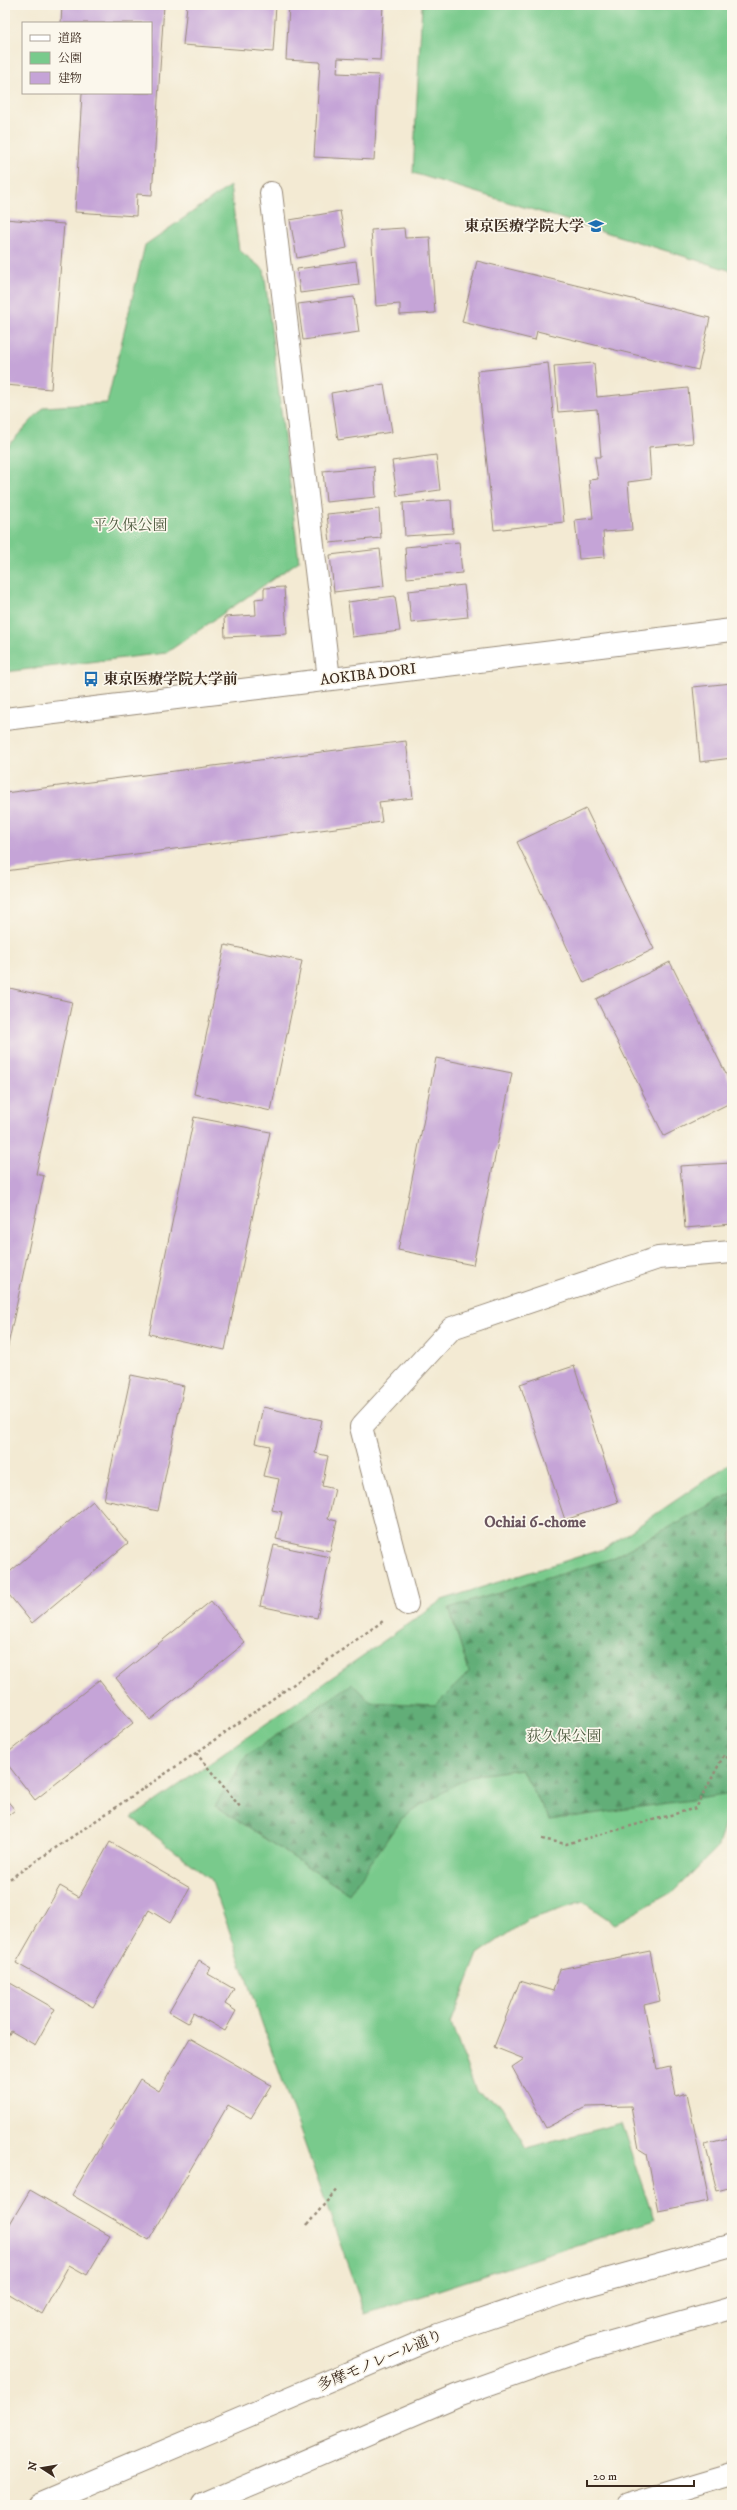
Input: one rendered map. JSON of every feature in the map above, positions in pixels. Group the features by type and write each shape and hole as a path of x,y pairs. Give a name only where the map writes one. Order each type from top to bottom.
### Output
{"street":[{"path":"271,193 329,679"},
{"name":"AOKIBA DORI","path":"5,719 732,630"},
{"path":"407,1604 361,1427 452,1328 658,1258 732,1252"},
{"name":"多摩モノレール通り","path":"38,2505 438,2336 573,2289 732,2245"},
{"path":"203,2505 458,2395 590,2348 732,2308"},
{"path":"628,2505 732,2474"}],"path":[{"path":"5,1882 196,1753 407,1604"},
{"path":"196,1753 241,1808"},
{"path":"542,1839 566,1844 696,1808 724,1755 732,1761"},
{"path":"308,2225 338,2188"}],"green space":[{"path":"422,5 732,5 732,271 413,173"},
{"name":"平久保公園","path":"230,186 239,250 264,270 299,561 166,653 5,672 5,449 44,407 107,403 145,245"},
{"name":"荻久保公園","path":"732,1462 732,1813 728,1815 717,1848 674,1891 615,1924 583,1902 527,1920 478,1954 451,2023 476,2092 501,2105 526,2148 621,2123 654,2220 365,2314 211,1879 132,1818 442,1600 606,1548"},
{"path":"732,1493 732,1794 550,1820 521,1769 470,1776 402,1818 349,1894 215,1806 247,1755 352,1684 371,1702 436,1705 469,1672 449,1608 610,1559"}],"building":[{"path":"62,5 164,5 152,195 137,194 136,216 75,212 82,94 152,94 152,22 61,22"},
{"path":"187,5 276,5 273,52 183,45"},
{"path":"289,5 383,5 380,60 338,58 337,73 379,75 374,160 314,157 320,62 286,60"},
{"path":"340,211 347,248 297,258 290,220"},
{"path":"5,219 64,224 51,389 5,385"},
{"path":"404,228 405,238 430,237 435,313 400,315 400,304 376,306 371,230"},
{"path":"356,261 359,285 300,293 297,269"},
{"path":"477,261 710,318 698,370 537,331 535,340 462,322"},
{"path":"354,297 359,332 303,340 298,304"},
{"path":"548,363 564,522 494,530 477,371"},
{"path":"594,363 597,397 688,388 693,443 649,447 651,479 628,482 632,530 603,532 605,557 579,559 575,520 593,518 589,480 598,479 595,457 601,457 597,409 558,412 554,366"},
{"path":"384,384 392,432 338,440 331,393"},
{"path":"436,455 440,490 397,496 392,461"},
{"path":"374,466 376,497 326,502 323,471"},
{"path":"451,500 453,533 405,536 403,503"},
{"path":"379,509 381,538 330,543 327,514"},
{"path":"459,542 462,573 407,578 405,547"},
{"path":"380,549 384,586 334,592 330,555"},
{"path":"464,585 468,617 411,623 408,591"},
{"path":"284,587 287,634 225,637 224,617 256,615 255,599 264,598 264,588"},
{"path":"395,596 400,631 352,637 348,602"},
{"path":"732,683 732,758 700,762 693,687"},
{"path":"406,741 413,798 379,802 382,822 5,871 5,793"},
{"path":"586,809 654,949 584,983 517,842"},
{"path":"225,945 302,961 271,1111 194,1094"},
{"path":"670,962 732,1086 732,1102 664,1136 596,999"},
{"path":"5,987 72,1002 36,1174 44,1176 7,1350 5,1350"},
{"path":"436,1058 512,1073 473,1265 398,1250"},
{"path":"194,1117 270,1132 225,1350 149,1334"},
{"path":"731,1163 732,1224 685,1228 680,1166"},
{"path":"574,1366 618,1502 565,1520 520,1384"},
{"path":"131,1375 184,1386 158,1511 104,1500"},
{"path":"263,1407 322,1420 315,1453 328,1456 322,1486 335,1489 328,1519 337,1521 330,1551 276,1539 282,1512 272,1510 279,1479 263,1476 270,1446 255,1443"},
{"path":"93,1501 128,1543 32,1623 5,1590 5,1576"},
{"path":"274,1545 330,1557 317,1618 260,1606"},
{"path":"211,1601 245,1643 150,1720 116,1678"},
{"path":"99,1680 133,1723 35,1800 5,1761 5,1755"},
{"path":"5,1798 15,1810 5,1818"},
{"path":"110,1842 190,1888 170,1923 149,1910 93,2007 16,1963 60,1886 79,1897"},
{"path":"650,1951 660,2001 644,2005 657,2069 670,2066 676,2096 687,2093 709,2201 658,2211 647,2154 639,2149 631,2106 586,2107 546,2128 512,2067 524,2059 494,2047 520,1981 553,1991 560,1969"},
{"path":"199,1960 211,1967 208,1974 234,1989 225,2004 236,2011 225,2031 193,2013 188,2023 169,2012"},
{"path":"5,1980 55,2009 35,2045 11,2031 5,2041"},
{"path":"190,2038 271,2085 251,2118 228,2105 149,2240 72,2195 140,2079 159,2091"},
{"path":"732,2137 732,2187 717,2191 705,2144"},
{"path":"30,2190 110,2236 87,2275 69,2265 42,2314 5,2292 5,2232"}],"place":[{"name":"東京医療学院大学","path":"596,226"},
{"name":"東京医療学院大学前","path":"91,679"}],"district":[{"name":"Ochiai 6-chome","path":"535,1521"}]}
